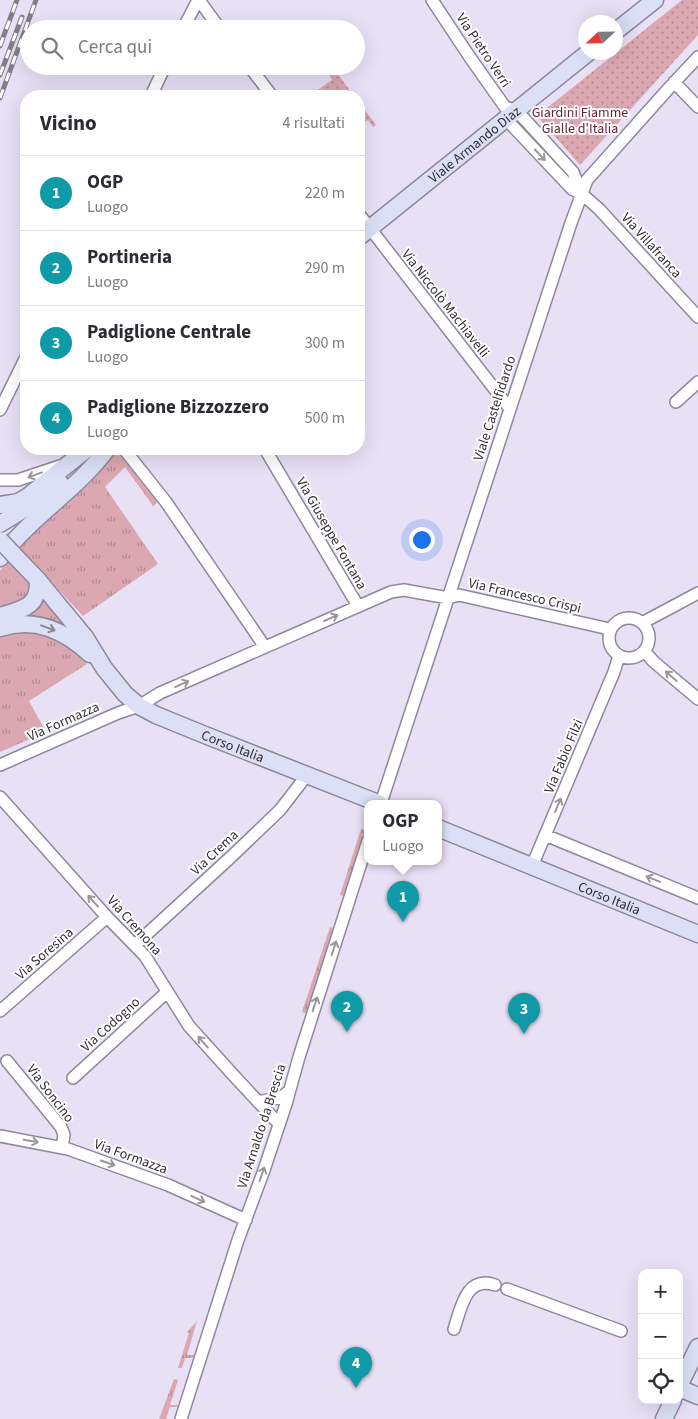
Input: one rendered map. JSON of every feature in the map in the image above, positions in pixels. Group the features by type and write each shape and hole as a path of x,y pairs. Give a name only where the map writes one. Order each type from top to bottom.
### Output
{"street":[{"path":"188,20 198,0 213,20"},
{"name":"Via Pietro Verri","path":"432,0 505,106 512,115 573,172 582,194"},
{"path":"623,23 638,5 655,0"},
{"name":"Viale Castelfidardo","path":"380,800 570,223 587,180 674,82 698,58"},
{"name":"Viale Armando Diaz","path":"365,232 579,60"},
{"path":"154,90 161,75"},
{"path":"256,75 267,90"},
{"path":"674,82 698,108"},
{"name":"Via Villafranca","path":"582,194 599,209 698,317"},
{"name":"Via Niccolò Machiavelli","path":"365,234 510,409"},
{"path":"0,410 20,369"},
{"path":"676,402 698,382"},
{"path":"0,506 18,502 27,497 79,455"},
{"path":"0,524 48,494 90,455"},
{"path":"8,558 26,527 86,473 102,455"},
{"path":"129,455 166,502 265,647"},
{"name":"Via Giuseppe Fontana","path":"269,455 358,606"},
{"path":"0,480 18,480 68,463"},
{"path":"0,544 17,527 86,473"},
{"path":"0,540 8,558 38,580 85,637 104,668"},
{"path":"0,616 26,608 32,603 38,588 38,580"},
{"name":"Via Francesco Crispi","path":"139,706 160,693 358,606 400,590 417,591 448,598 459,595 605,628 610,631"},
{"path":"642,623 698,593"},
{"path":"626,618 633,618 642,623 650,635 650,642 645,652 632,659 625,659 613,651 609,638 610,631 614,625 626,618"},
{"path":"0,628 25,623 49,628 77,643 104,668"},
{"path":"645,652 654,662 698,699"},
{"name":"Via Fabio Filzi","path":"532,866 614,672 619,656"},
{"name":"Corso Italia","path":"104,668 125,694 139,706 182,726 371,800"},
{"name":"Via Formazza","path":"0,766 118,713 139,706"},
{"name":"Via Crema","path":"135,945 280,810 307,775"},
{"name":"Via Cremona","path":"0,797 135,945 151,965 189,1026 279,1124"},
{"name":"Corso Italia","path":"442,830 696,930"},
{"path":"545,835 698,898"},
{"name":"Via Arnaldo da Brescia","path":"181,1419 238,1240 286,1104 299,1057 364,854"},
{"name":"Via Soresina","path":"0,1011 108,917"},
{"name":"Via Codogno","path":"73,1078 167,992"},
{"name":"Via Soncino","path":"7,1061 61,1127 64,1136 62,1147"},
{"path":"258,1102 282,1096 290,1091"},
{"name":"Via Formazza","path":"0,1136 62,1147 112,1164 168,1185 246,1220"},
{"path":"454,1328 462,1301 470,1289 476,1285 488,1282 621,1330"},
{"path":"683,1381 694,1364 698,1347"},
{"path":"683,1389 698,1396"},
{"path":"664,1419 671,1404"}],"green space":[{"name":"Giardini Fiamme Gialle d'Italia","path":"682,0 698,0 698,35 580,165 537,116 607,60 623,60 623,47"},
{"path":"329,75 339,75 350,90 318,90 332,80"},
{"path":"365,110 376,125 373,127 368,120 365,122"},
{"path":"110,455 123,455 159,501 153,506 125,467 105,487 158,564 83,616 16,544"},
{"path":"9,558 30,579 31,598 0,612 0,571"},
{"path":"43,600 48,601 73,630 21,617 34,612"},
{"path":"11,631 49,634 75,650 87,664 29,701 46,732 0,752 0,634"},
{"path":"361,829 364,830 344,896 340,895"},
{"path":"330,927 334,928 306,1013 302,1012"},
{"path":"197,1321 187,1355 194,1355 193,1358 185,1358 182,1368 178,1368 189,1333 187,1332"},
{"path":"174,1379 178,1380 170,1405 178,1405 177,1407 170,1407 166,1419 159,1419"}],"railway":[{"path":"0,46 17,0"},
{"path":"29,20 36,0"},
{"path":"0,75 20,22"},
{"path":"0,98 20,44"}],"place":[{"name":"OGP","path":"403,922"},
{"name":"Portineria","path":"347,1032"},
{"name":"Padiglione Centrale","path":"524,1034"},
{"name":"Padiglione Bizzozzero","path":"356,1388"}]}
